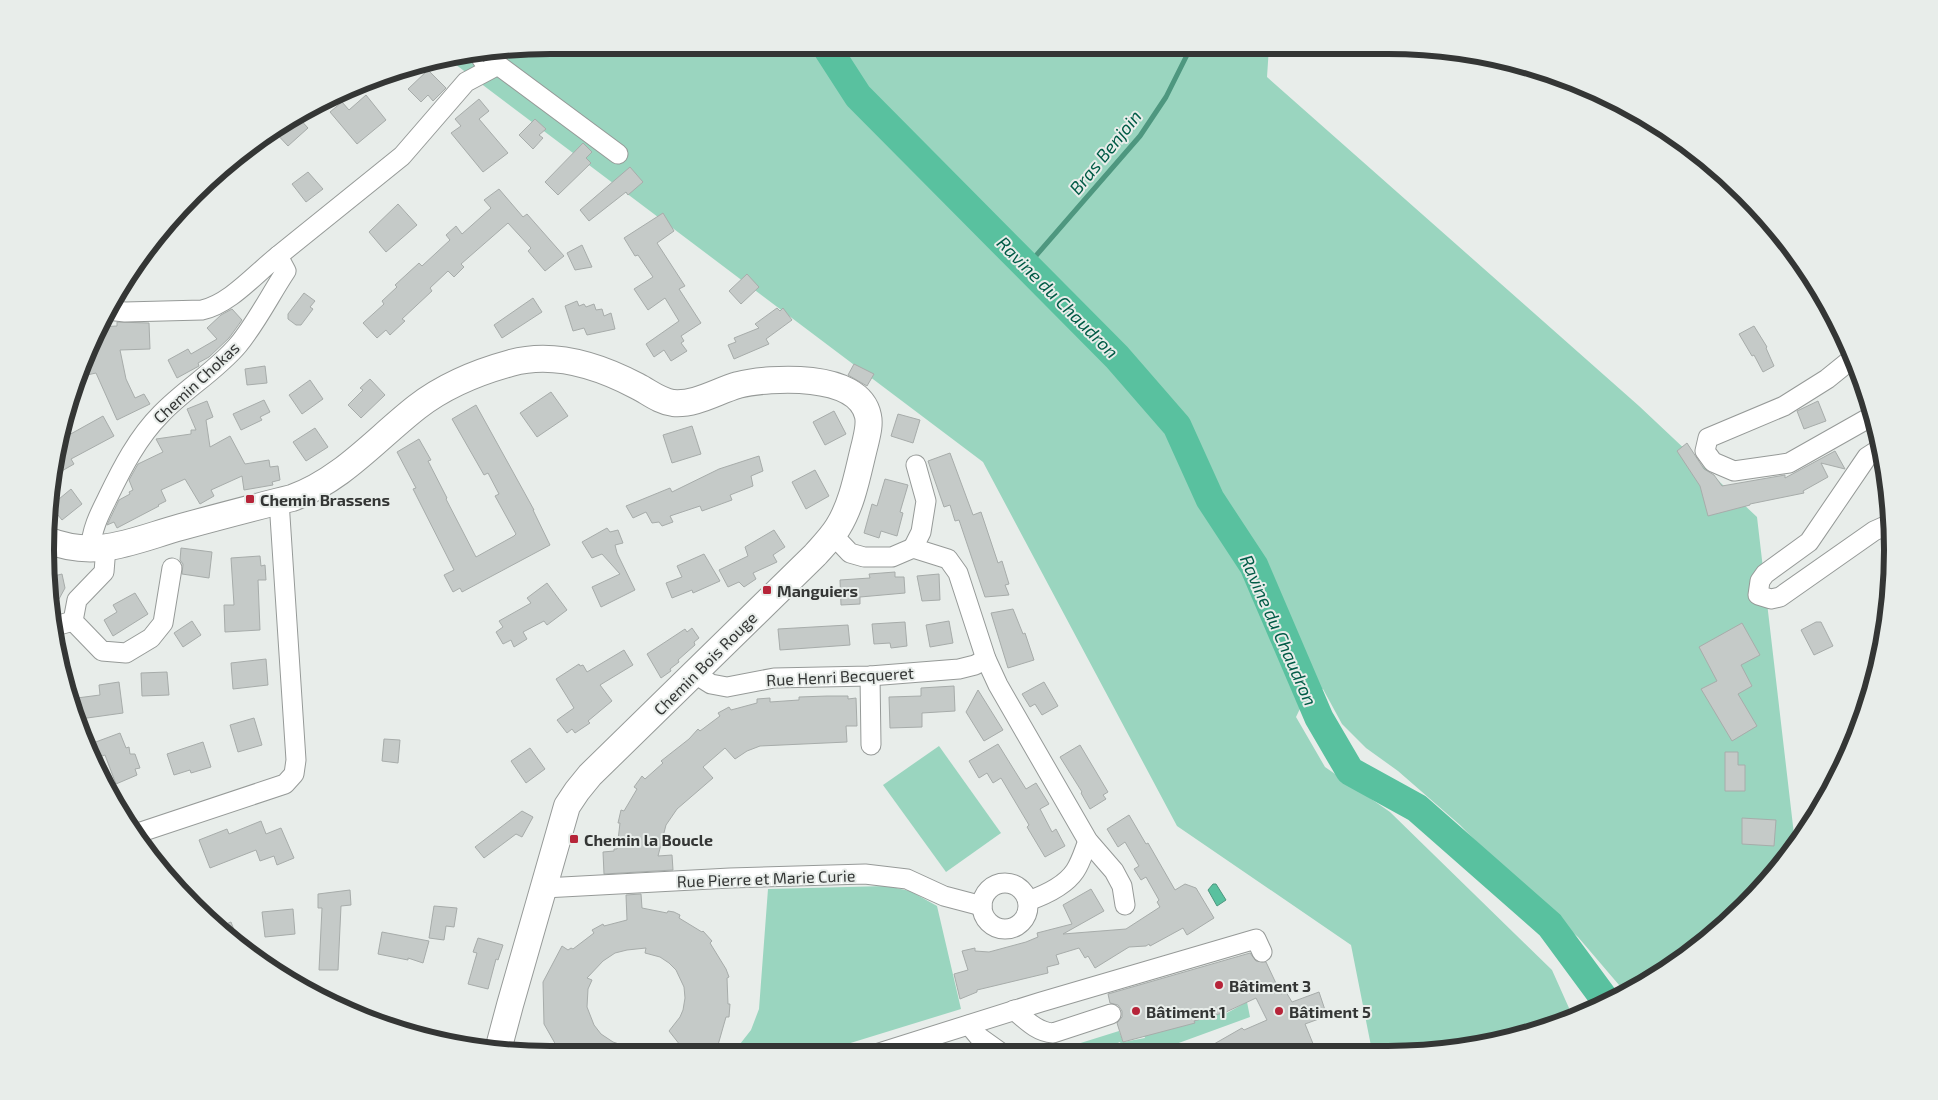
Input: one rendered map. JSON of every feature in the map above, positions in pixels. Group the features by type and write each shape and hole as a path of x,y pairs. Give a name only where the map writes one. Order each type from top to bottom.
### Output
{"street":[{"path":"115,311 202,310 214,308 402,156 466,82 498,65 618,154"},
{"name":"Chemin Chokas","path":"98,547 91,540 98,519 112,488 143,435 162,412 227,356 246,334 286,271 278,256"},
{"name":"Chemin Bois Rouge","path":"54,542 74,547 121,546 169,530 311,491 335,476 429,399 472,376 513,362 529,359 550,359 586,364 638,386 658,398 673,403 692,401 745,384 796,380 823,383 842,389 851,394 864,406 868,416 868,434 846,511 841,544 816,555 696,674 590,775 576,791 567,806 500,1043"},
{"path":"1847,363 1827,379 1784,406 1708,438 1705,450 1713,462 1734,471 1789,462 1866,419"},
{"path":"1875,452 1867,457 1809,542 1765,574 1760,581 1758,595 1771,599 1780,597 1874,531 1883,527"},
{"path":"913,548 921,532 926,501 916,465"},
{"path":"141,832 285,784 294,774 296,760 280,501"},
{"path":"841,544 864,557 892,556 913,548 948,559 958,574 986,659 998,685 1088,841 1114,871 1122,886 1125,905"},
{"path":"73,621 77,600 104,572 98,547"},
{"path":"73,621 102,651 126,653 151,638 163,623 172,568"},
{"path":"60,625 73,621"},
{"name":"Rue Henri Becqueret","path":"696,674 711,684 727,687 774,678 870,676 960,670 986,659"},
{"path":"870,676 871,745"},
{"path":"1028,901 1042,896 1066,881 1076,871 1088,841"},
{"name":"Rue Pierre et Marie Curie","path":"544,888 730,878 864,874 908,879 944,896 982,906"},
{"path":"1003,883 1014,884 1023,891 1028,901 1028,912 1023,922 1013,928 1002,930 992,925 984,917 982,906 985,895 992,887 1003,883"},
{"path":"902,1046 1014,1010 1256,940 1262,952"},
{"path":"1014,1010 1036,1028 1044,1032 1053,1033 1111,1014"},
{"path":"969,1025 979,1037 992,1046"}],"lane":[{"path":"476,59 484,72"}],"shaded area":[{"path":"550,54 1269,54 1267,77 1639,406 1757,517 1794,835 1761,877 1715,923 1664,963 1621,988 1578,937 1522,888 1460,825 1398,771 1366,748 1342,724 1323,689 1308,692 1296,717 1325,767 1390,812 1552,970 1570,1011 1548,1020 1485,1037 1420,1045 1371,1046 1351,945 1177,826 983,462 454,63 485,58"},
{"path":"939,746 1001,833 946,872 883,785"},
{"path":"1213,884 1216,884 1226,900 1217,906 1208,890"},
{"path":"887,886 910,891 937,906 961,1009 841,1046 738,1046 751,1030 759,1009 768,889"},
{"path":"1247,1002 1250,1017 1170,1046 1122,1046 1120,1042 1111,1046 1071,1046 1119,1031 1123,1042 1145,1038 1144,1035 1194,1023 1194,1021 1226,1011 1227,1013"}],"building":[{"path":"428,70 446,88 433,101 428,95 421,102 408,89"},
{"path":"366,95 386,120 357,144 330,112 342,102 349,110"},
{"path":"479,99 489,111 479,119 508,153 483,172 451,133 461,126 455,119"},
{"path":"535,119 546,129 539,135 543,138 533,149 519,135"},
{"path":"301,121 308,128 288,146 278,135"},
{"path":"583,143 592,152 586,158 591,163 558,195 545,182"},
{"path":"630,167 643,182 628,195 626,192 589,221 580,210"},
{"path":"308,172 323,189 306,202 292,184"},
{"path":"499,189 523,217 527,214 564,256 545,271 528,251 531,248 508,223 461,264 464,267 454,277 448,271 430,288 432,291 402,319 405,321 390,335 386,330 377,338 363,323 384,304 382,301 397,287 395,285 419,263 422,266 450,240 446,235 456,226 462,234 491,208 484,200"},
{"path":"398,204 417,225 386,252 369,232"},
{"path":"663,213 674,231 657,243 685,286 679,289 701,323 681,336 684,341 681,343 687,351 671,361 664,350 654,357 646,344 679,321 665,298 648,310 634,289 653,277 638,255 635,256 624,238"},
{"path":"582,245 592,267 575,270 567,253"},
{"path":"747,274 759,287 741,304 729,291"},
{"path":"304,293 315,301 310,307 313,309 301,325 296,325 288,319 288,314"},
{"path":"533,298 542,312 502,338 494,325"},
{"path":"577,301 579,306 584,304 586,307 594,304 596,310 602,309 604,316 611,313 615,329 587,335 584,328 573,331 565,306"},
{"path":"777,308 780,311 783,308 792,320 766,339 769,344 734,359 728,345 736,342 734,338 759,328 755,324"},
{"path":"232,309 242,320 229,338 209,357 198,363 199,366 177,378 168,360 188,349 191,354 217,339 207,328 221,315"},
{"path":"117,322 149,323 150,349 120,350 126,379 135,398 144,394 150,404 117,420 96,373 86,375 107,326 117,326"},
{"path":"1754,326 1767,347 1774,366 1763,372 1739,334"},
{"path":"854,364 874,374 867,386 848,375"},
{"path":"265,366 267,383 247,385 245,369"},
{"path":"370,379 385,395 361,418 348,405 363,390 360,388"},
{"path":"310,380 323,399 302,414 289,395"},
{"path":"551,392 568,416 537,437 520,413"},
{"path":"264,400 270,412 260,417 262,420 241,430 233,414"},
{"path":"207,401 213,417 206,420 210,447 230,436 245,464 269,460 270,467 278,466 280,480 272,482 273,485 244,490 242,476 211,490 214,496 200,504 185,479 161,490 166,501 159,506 117,528 114,522 107,525 119,500 130,494 129,492 133,490 129,480 138,464 163,452 156,439 191,434 191,430 196,430 187,409"},
{"path":"1818,401 1826,421 1804,429 1797,411"},
{"path":"476,405 534,510 550,545 462,592 460,588 453,592 444,575 454,570 413,489 416,488 397,452 419,439 431,460 428,461 446,499 476,557 514,536 516,534 495,496 499,494 488,473 484,475 452,419"},
{"path":"834,411 846,434 825,445 813,422"},
{"path":"898,414 920,420 913,443 891,436"},
{"path":"103,416 114,436 71,459 74,464 60,472 67,436"},
{"path":"692,426 701,454 672,463 663,435"},
{"path":"315,428 328,447 306,461 293,442"},
{"path":"1687,443 1704,469 1714,475 1722,486 1785,475 1785,478 1835,451 1845,469 1821,463 1828,477 1803,491 1804,493 1750,504 1708,516 1700,486 1677,451"},
{"path":"950,453 973,515 981,512 998,563 1002,561 1009,584 1005,585 1009,595 985,597 959,520 955,521 950,505 944,507 928,461"},
{"path":"759,456 763,471 751,476 753,486 730,495 732,500 702,511 700,506 670,516 673,522 662,526 659,522 652,523 646,512 633,518 626,506 670,488 672,492 719,469"},
{"path":"815,470 829,496 806,509 792,482"},
{"path":"885,479 908,485 900,512 903,513 897,536 881,531 879,538 864,533 872,504 877,506"},
{"path":"71,489 82,504 62,520 56,512 57,501"},
{"path":"607,528 610,532 618,530 623,543 615,545 617,553 635,590 601,607 592,587 620,574 602,554 592,558 582,542"},
{"path":"774,530 785,547 773,555 777,562 753,573 756,579 744,587 739,582 728,587 719,570 748,556 745,547"},
{"path":"181,548 212,552 209,578 182,574"},
{"path":"704,554 720,581 693,593 692,590 672,598 666,583 682,577 677,566"},
{"path":"260,556 261,566 265,565 266,580 258,580 260,630 225,632 224,605 234,605 231,558"},
{"path":"895,572 895,577 904,577 905,593 860,597 860,604 841,605 840,580 870,578 869,574"},
{"path":"62,574 65,588 59,599 57,600 55,582 55,576"},
{"path":"939,574 940,600 922,601 917,576"},
{"path":"547,583 567,610 547,625 544,621 523,632 527,639 514,647 511,640 503,644 496,632 503,627 499,621 531,603 527,598"},
{"path":"135,593 148,614 113,636 104,620 117,612 113,605"},
{"path":"1013,609 1023,634 1025,633 1034,660 1008,668 991,613"},
{"path":"192,621 201,635 183,647 174,633"},
{"path":"949,621 953,643 930,647 926,625"},
{"path":"905,622 907,646 891,648 890,643 874,644 872,624"},
{"path":"1816,622 1821,622 1833,646 1814,655 1801,630"},
{"path":"1742,623 1760,655 1741,665 1752,686 1738,694 1757,726 1732,741 1701,689 1717,681 1699,647"},
{"path":"848,625 850,645 780,650 778,629"},
{"path":"692,628 699,638 694,642 695,645 678,660 679,662 670,669 671,671 661,678 647,654 685,629 687,632"},
{"path":"624,650 633,665 600,685 612,701 588,721 590,723 575,733 572,729 567,733 557,720 574,708 556,679 579,664 580,666 583,665 587,672"},
{"path":"266,659 268,685 233,689 231,663"},
{"path":"167,672 169,695 142,696 141,673"},
{"path":"119,682 123,713 83,719 77,698 100,695 99,685"},
{"path":"1044,682 1058,706 1042,715 1035,704 1030,707 1022,694"},
{"path":"954,686 955,711 922,713 922,727 890,728 889,697 921,696 921,688"},
{"path":"978,690 1003,730 984,741 966,712"},
{"path":"848,696 848,699 856,698 857,726 846,726 847,742 760,746 747,751 735,759 725,748 703,767 713,778 677,809 666,825 658,856 672,855 673,870 604,874 603,852 617,849 620,823 618,823 621,810 624,811 637,789 634,787 642,776 645,779 663,763 661,761 689,739 698,729 700,731 720,716 718,713 729,707 731,710 757,703 757,699 770,698 770,702 799,700 799,697"},
{"path":"254,718 262,745 238,752 230,725"},
{"path":"120,733 126,748 129,747 130,754 135,754 140,768 135,769 137,775 116,784 105,755 100,757 93,743"},
{"path":"384,739 400,740 398,763 382,761"},
{"path":"203,742 211,767 191,773 190,770 174,775 167,754"},
{"path":"998,744 1026,789 1036,783 1049,804 1040,809 1052,832 1056,829 1065,846 1045,857 1027,827 1029,825 1001,778 993,783 987,773 979,778 969,761"},
{"path":"1080,745 1108,792 1103,795 1106,799 1090,809 1082,792 1060,757"},
{"path":"530,748 545,769 526,783 511,761"},
{"path":"1725,752 1738,752 1738,765 1745,765 1745,791 1725,791"},
{"path":"522,811 533,817 522,837 516,834 484,858 475,847"},
{"path":"1129,815 1146,844 1148,843 1175,890 1185,884 1196,888 1214,918 1187,935 1183,928 1150,946 1149,944 1146,946 1129,947 1095,968 1088,956 1085,958 1079,948 1056,955 1059,964 1047,967 1048,973 977,990 977,992 960,999 954,974 968,970 962,951 975,948 975,951 989,952 1026,942 1038,937 1037,933 1072,924 1063,905 1091,889 1104,911 1063,934 1126,929 1160,907 1157,902 1159,900 1146,877 1141,880 1134,869 1139,866 1125,842 1118,847 1107,829"},
{"path":"1742,818 1776,820 1774,846 1742,844"},
{"path":"261,821 266,834 281,828 294,858 277,865 274,856 260,861 256,850 210,868 199,840 227,829 229,834"},
{"path":"350,890 351,905 341,906 338,970 319,970 322,908 318,908 318,894"},
{"path":"641,894 642,908 667,913 668,911 674,912 680,915 679,918 703,931 712,941 710,943 729,977 727,978 728,1004 730,1004 729,1017 726,1017 718,1045 720,1046 679,1046 669,1031 683,1010 684,987 676,970 660,957 645,953 646,948 615,953 603,961 587,978 592,980 588,989 587,1007 594,1025 601,1034 613,1042 625,1046 556,1046 544,1024 543,982 562,946 568,950 573,949 594,933 592,930 603,924 604,926 627,920 626,895"},
{"path":"434,906 457,908 454,927 446,926 444,940 429,938"},
{"path":"293,909 295,934 265,937 262,912"},
{"path":"231,922 235,933 225,924"},
{"path":"382,932 429,941 423,963 408,958 408,960 378,954"},
{"path":"478,938 503,945 498,960 496,959 488,989 468,984 477,953 473,952"},
{"path":"1250,953 1256,961 1266,962 1281,994 1286,992 1292,1002 1319,992 1327,1016 1305,1024 1314,1046 1210,1046 1242,1028 1244,1030 1267,1020 1256,998 1226,1012 1194,1021 1195,1023 1123,1042 1117,1023 1122,1017 1122,1011 1118,1005 1110,1003 1108,994"}],"waterway":[{"name":"Ravine du Chaudron","path":"831,54 858,96 1117,357 1177,426 1210,499 1254,566 1319,718 1350,771 1417,808 1550,925 1603,997"},
{"name":"Bras Benjoin","path":"1027,266 1140,136 1166,97 1188,54"}],"place":[{"name":"Chemin Brassens","path":"250,499"},
{"name":"Manguiers","path":"767,590"},
{"name":"Chemin la Boucle","path":"574,839"},
{"name":"Bâtiment 3","path":"1219,985"},
{"name":"Bâtiment 1","path":"1136,1011"},
{"name":"Bâtiment 5","path":"1279,1011"}]}
